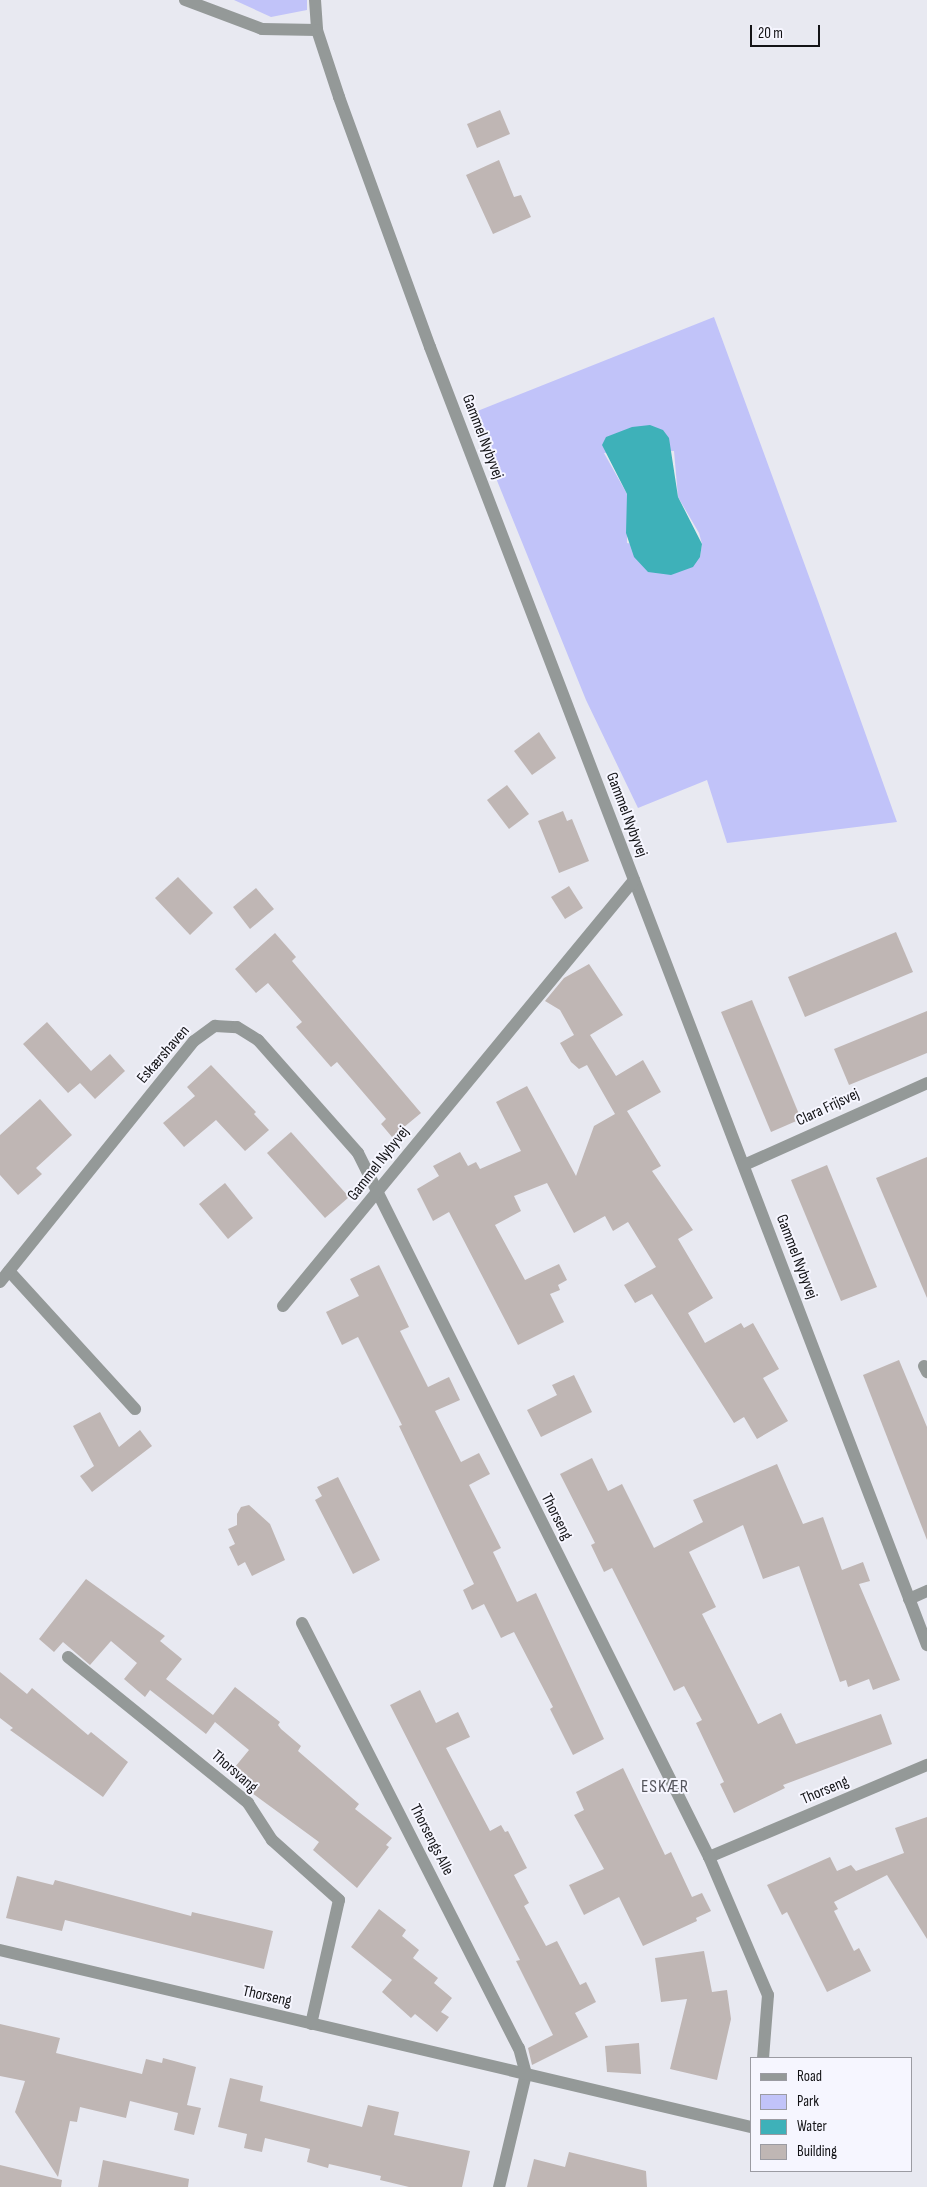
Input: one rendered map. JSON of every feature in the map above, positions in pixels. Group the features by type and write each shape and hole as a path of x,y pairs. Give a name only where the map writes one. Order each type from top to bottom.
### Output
{"street":[{"path":"185,0 262,30 317,30"},
{"name":"Gammel Nybyvej","path":"315,0 317,30 430,347 927,1645"},
{"name":"Gammel Nybyvej","path":"283,1306 634,880"},
{"name":"Eskærshaven","path":"0,1282 194,1041 215,1026 237,1027 258,1040 358,1153 375,1192"},
{"name":"Clara Frijsvej","path":"744,1165 927,1083"},
{"name":"Thorseng","path":"375,1192 709,1857 768,1995 763,2057"},
{"path":"9,1271 135,1409"},
{"path":"909,1599 927,1591"},
{"name":"Thorsengs Alle","path":"302,1623 519,2048 526,2074"},
{"name":"Thorsvang","path":"68,1656 248,1803 272,1840 339,1900 311,2024"},
{"name":"Thorseng","path":"709,1857 927,1765"},
{"name":"Thorseng","path":"0,1950 750,2127"},
{"path":"499,2187 526,2074"}],"green space":[{"path":"234,0 307,0 307,10 271,17"},
{"path":"714,317 897,822 727,843 707,780 638,808 586,700 470,414","holes":["674,451 678,497 699,533 702,544 700,557 627,543 627,494 604,453"]}],"water":[{"path":"650,425 663,430 669,438 678,497 702,544 700,557 693,567 671,575 648,572 634,557 626,533 627,494 602,445 606,437 632,427"}],"building":[{"path":"500,110 510,134 477,148 467,124"},
{"path":"499,160 514,197 521,195 531,217 493,234 466,175"},
{"path":"539,732 556,758 532,775 514,751"},
{"path":"507,785 529,814 509,829 487,800"},
{"path":"563,811 567,821 572,819 589,861 559,873 538,821"},
{"path":"178,877 213,913 190,935 155,898"},
{"path":"569,886 583,908 565,919 551,897"},
{"path":"256,888 274,909 250,929 233,907"},
{"path":"896,932 913,972 805,1017 788,977"},
{"path":"275,933 296,957 292,961 421,1113 392,1137 381,1124 386,1119 337,1062 331,1067 296,1027 302,1022 268,983 256,993 235,969"},
{"path":"589,964 623,1015 590,1035 616,1076 643,1060 661,1092 627,1111 661,1166 652,1171 693,1230 678,1239 713,1298 688,1313 705,1343 741,1323 744,1328 753,1323 779,1369 763,1378 788,1421 757,1439 744,1417 734,1423 652,1294 635,1303 624,1285 656,1267 628,1222 613,1231 605,1216 574,1233 547,1183 514,1196 521,1211 495,1225 525,1280 559,1264 567,1280 558,1285 560,1290 550,1294 564,1322 518,1345 449,1212 433,1221 417,1189 439,1176 433,1166 460,1152 468,1166 476,1162 480,1169 521,1151 496,1102 527,1086 576,1176 594,1126 615,1114 587,1065 579,1069 571,1062 560,1043 574,1035 560,1010 545,1001 564,978"},
{"path":"752,1000 801,1119 771,1132 721,1012"},
{"path":"927,1011 927,1053 849,1085 834,1049"},
{"path":"47,1022 91,1071 110,1054 125,1071 95,1099 80,1083 68,1093 23,1044"},
{"path":"211,1065 256,1112 254,1114 269,1130 245,1151 216,1120 184,1147 163,1123 195,1096 187,1087"},
{"path":"40,1099 72,1135 36,1168 42,1174 18,1195 0,1175 0,1135"},
{"path":"291,1132 349,1197 325,1218 267,1153"},
{"path":"927,1157 927,1298 876,1178"},
{"path":"827,1165 877,1287 841,1301 791,1180"},
{"path":"225,1183 253,1218 228,1239 199,1204"},
{"path":"379,1265 409,1327 400,1331 428,1387 449,1377 460,1400 435,1411 461,1462 479,1453 490,1474 469,1485 501,1548 493,1552 517,1602 536,1593 604,1739 573,1755 550,1709 553,1707 514,1632 501,1638 484,1604 472,1610 463,1590 474,1584 399,1426 402,1425 358,1337 342,1345 326,1312 359,1296 350,1279"},
{"path":"899,1360 927,1427 927,1540 863,1375"},
{"path":"574,1375 592,1412 541,1437 527,1410 557,1395 552,1385"},
{"path":"100,1412 119,1447 140,1430 152,1446 92,1492 80,1476 94,1466 73,1426"},
{"path":"592,1458 608,1491 622,1484 654,1548 703,1522 693,1500 777,1464 803,1524 823,1517 842,1570 863,1562 870,1581 859,1584 900,1680 873,1690 869,1679 848,1687 846,1680 840,1682 799,1566 763,1579 743,1525 689,1552 716,1607 702,1614 758,1724 781,1713 796,1744 881,1714 892,1744 783,1785 785,1788 734,1813 720,1784 724,1782 696,1723 702,1720 684,1686 674,1691 612,1568 604,1572 591,1545 595,1543 560,1474"},
{"path":"338,1477 380,1560 353,1574 315,1500 322,1496 317,1487"},
{"path":"249,1505 270,1524 285,1560 252,1576 245,1562 238,1566 229,1547 235,1544 228,1529 237,1525 237,1514 241,1507"},
{"path":"86,1579 165,1636 160,1641 182,1659 166,1679 213,1715 235,1687 280,1722 278,1725 281,1729 301,1746 298,1751 359,1804 355,1809 392,1838 386,1845 389,1847 357,1888 313,1850 319,1842 245,1788 251,1781 235,1767 249,1750 215,1722 206,1734 150,1690 145,1697 124,1679 137,1663 111,1641 90,1665 63,1642 54,1652 39,1639"},
{"path":"0,1672 27,1694 32,1688 88,1735 91,1732 128,1762 103,1797 10,1730 13,1728 0,1718"},
{"path":"420,1690 436,1723 458,1712 470,1737 446,1748 490,1831 501,1825 505,1832 508,1831 527,1868 514,1875 529,1903 524,1906 546,1946 557,1941 580,1985 586,1982 596,2002 575,2013 588,2037 532,2065 528,2048 553,2035 516,1961 520,1960 390,1705"},
{"path":"623,1768 665,1855 671,1852 692,1897 702,1893 711,1911 696,1918 697,1921 643,1946 619,1897 584,1915 569,1885 604,1869 574,1815 584,1810 576,1792"},
{"path":"927,1817 927,1939 887,1875 834,1902 838,1909 834,1911 854,1951 859,1948 871,1971 827,1992 787,1912 782,1915 767,1885 830,1857 837,1871 851,1865 856,1871 904,1853 895,1828"},
{"path":"17,1876 53,1885 55,1880 191,1916 192,1912 273,1931 264,1969 65,1920 62,1931 6,1918"},
{"path":"379,1909 406,1930 402,1936 419,1950 413,1958 438,1978 434,1983 452,1998 441,2012 449,2017 437,2032 415,2014 411,2018 382,1992 392,1980 351,1947"},
{"path":"704,1951 712,1992 727,1990 731,2019 717,2080 670,2069 687,1999 661,2002 655,1958"},
{"path":"0,2024 60,2038 56,2053 142,2074 146,2059 162,2063 163,2058 196,2067 187,2105 201,2108 194,2135 174,2130 178,2113 130,2101 126,2118 80,2107 77,2122 70,2121 58,2177 15,2112 25,2081 0,2076"},
{"path":"639,2043 641,2074 607,2072 605,2046"},
{"path":"230,2078 263,2086 260,2101 362,2127 368,2105 399,2112 394,2135 470,2151 462,2187 409,2187 380,2180 381,2176 329,2164 328,2168 307,2162 310,2149 265,2138 262,2152 244,2148 247,2134 218,2127"},
{"path":"569,2152 646,2171 647,2187 527,2187 534,2159 565,2167"},
{"path":"103,2160 189,2179 188,2187 98,2187"},
{"path":"0,2165 62,2180 61,2187 0,2187"}],"district":[{"name":"ESKÆR","path":"665,1787"}]}
